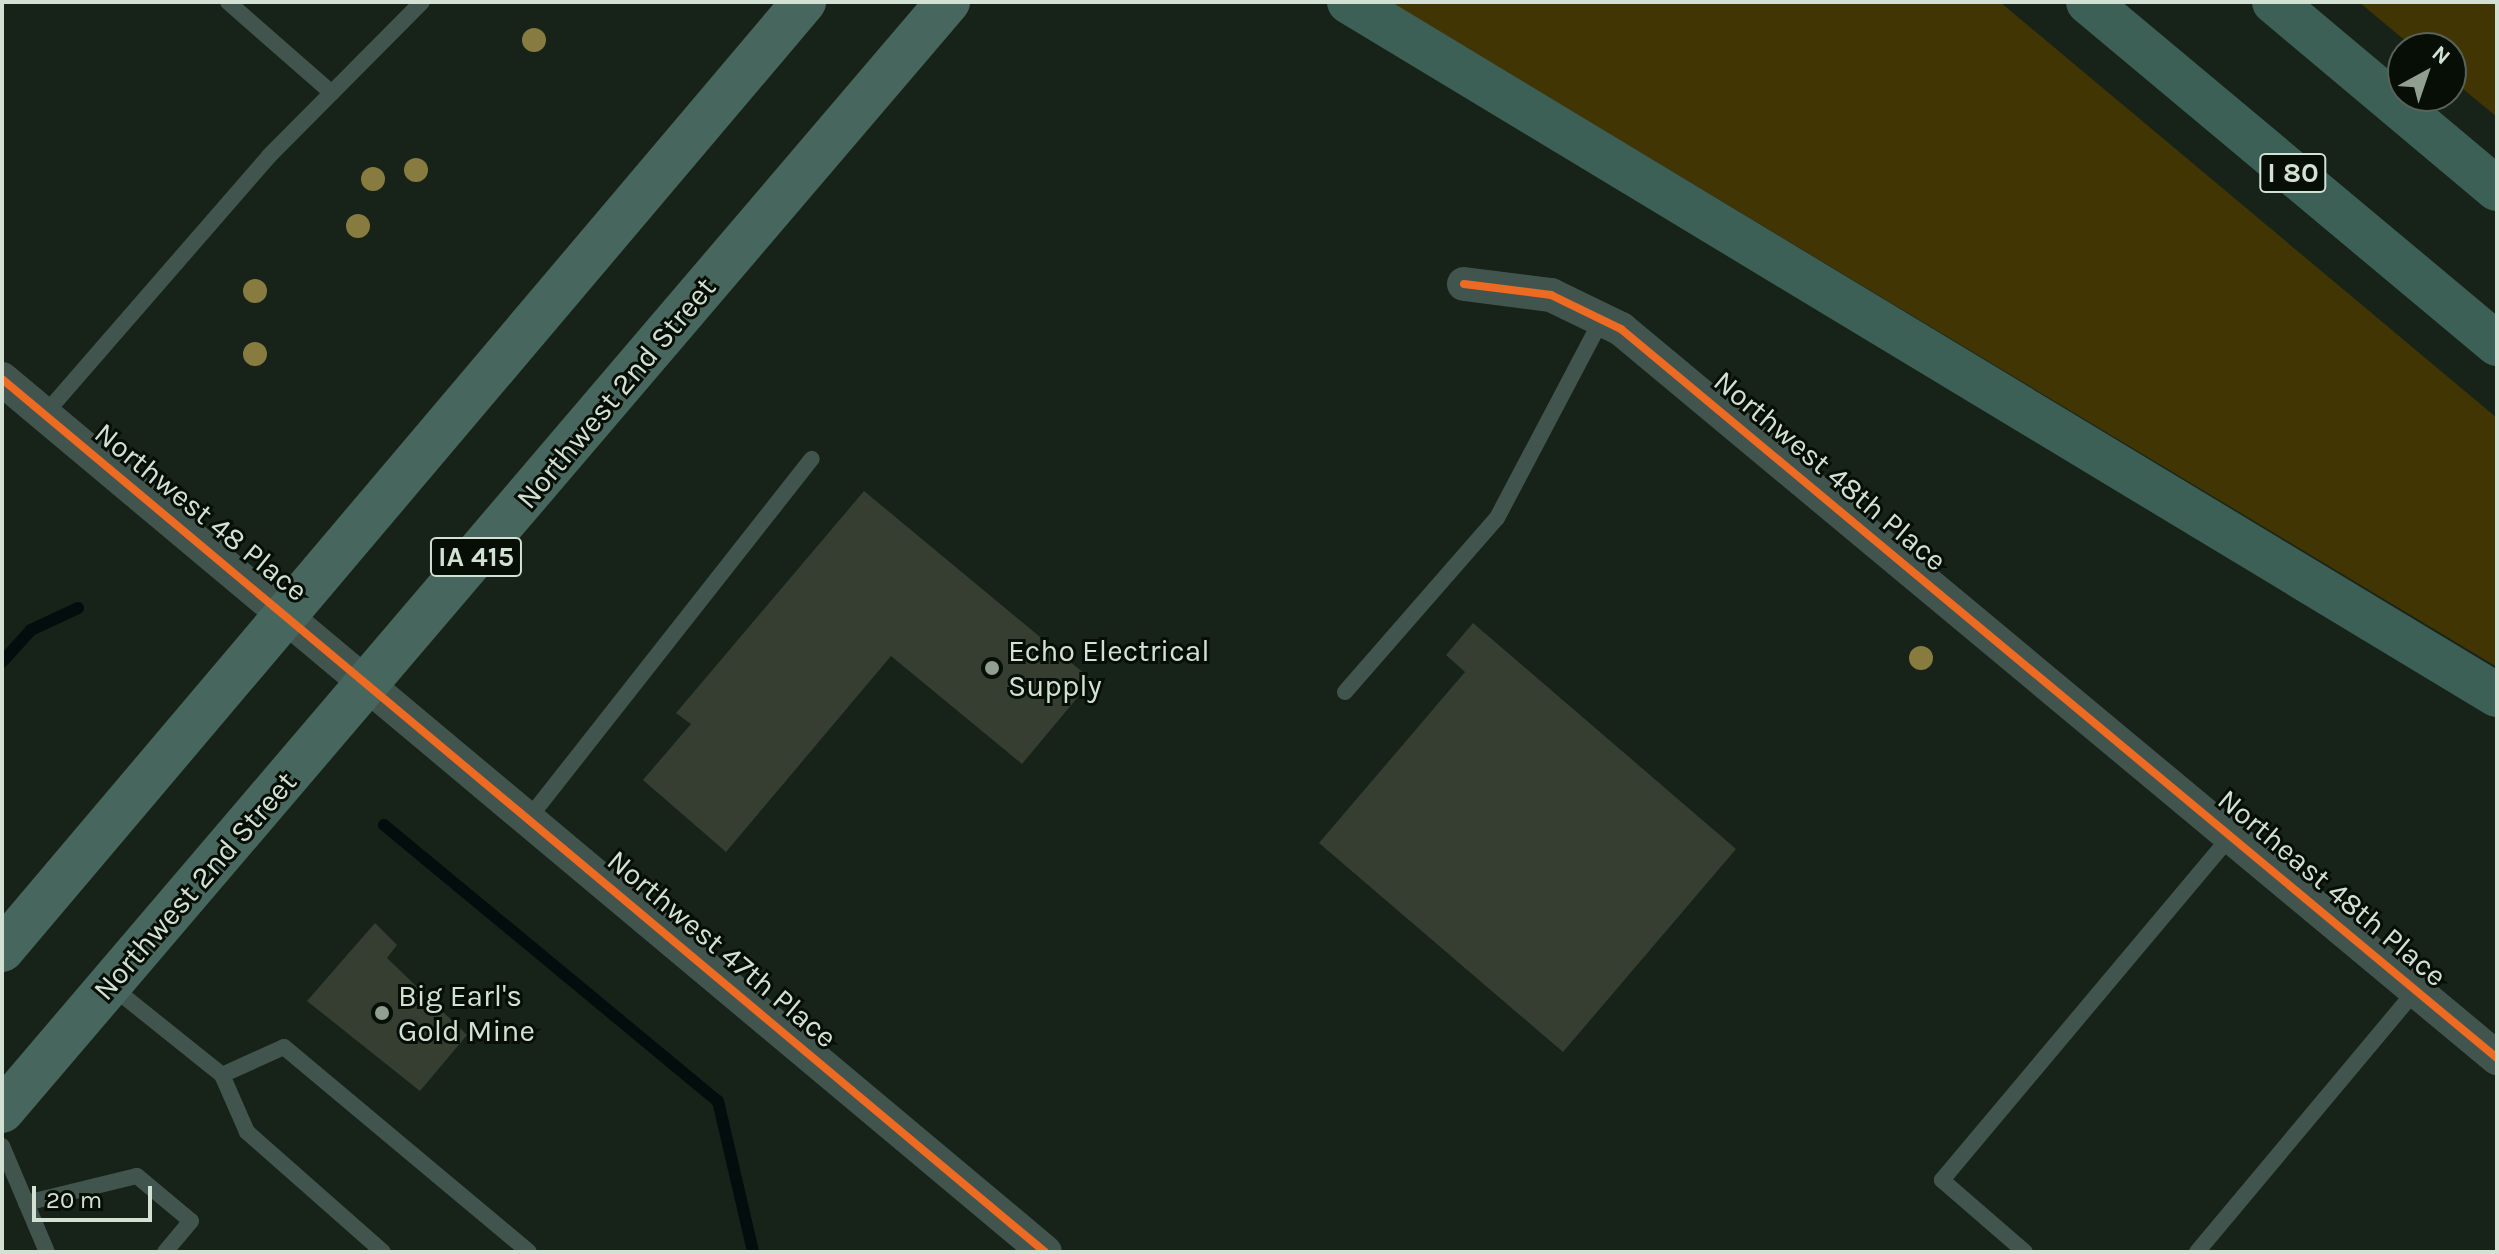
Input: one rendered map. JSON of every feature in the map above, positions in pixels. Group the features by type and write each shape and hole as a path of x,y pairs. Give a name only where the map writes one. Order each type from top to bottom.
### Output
{"highway":[{"path":"1349,2 2497,695"},
{"name":"I 80","path":"2088,2 2497,344"},
{"path":"2274,2 2497,189"}],"main road":[{"path":"2,950 285,609 804,2"},
{"name":"Northwest 2nd Street","path":"2,1111 948,2"}],"street":[{"name":"Northwest 48th Place","path":"1464,284 1551,295 1602,319 2136,755"},
{"name":"Northwest 48 Place","path":"2,379 285,609 369,682"},
{"name":"Northwest 47th Place","path":"369,682 1045,1252"},
{"name":"Northeast 48th Place","path":"2136,755 2497,1058"}],"lane":[{"path":"228,2 332,93"},
{"path":"44,415 332,93 422,2"},
{"path":"1345,692 1497,518 1602,319"},
{"path":"529,818 811,459"},
{"path":"2025,1252 1942,1180 2231,835"},
{"path":"110,985 222,1075 247,1132 383,1252"},
{"path":"2197,1252 2416,990"},
{"path":"222,1075 284,1047 529,1252"},
{"path":"2,1146 47,1252"},
{"path":"26,1203 137,1176 191,1221 165,1252"}],"shaded area":[{"path":"1390,2 2000,2 2497,418 2497,667"},
{"path":"2359,2 2497,2 2497,117 2467,92 2467,32 2395,32"}],"building":[{"name":"Echo Electrical Supply","path":"864,491 1092,680 1022,764 891,656 726,852 643,780 691,724 676,713"},
{"path":"1473,623 1736,849 1563,1052 1319,843 1465,672 1446,655"},
{"name":"Big Earl's Gold Mine","path":"375,923 397,945 387,958 467,1035 420,1091 307,1001"}],"waterway":[{"path":"2,662 31,630 78,608"},
{"path":"384,825 718,1101 753,1252"}],"cycle path":[{"path":"1464,284 1551,295 1621,329 2497,1058"},
{"path":"2,379 1045,1252"}],"place":[{"name":"Echo Electrical Supply","path":"992,668"},
{"name":"Big Earl's Gold Mine","path":"382,1013"}]}
